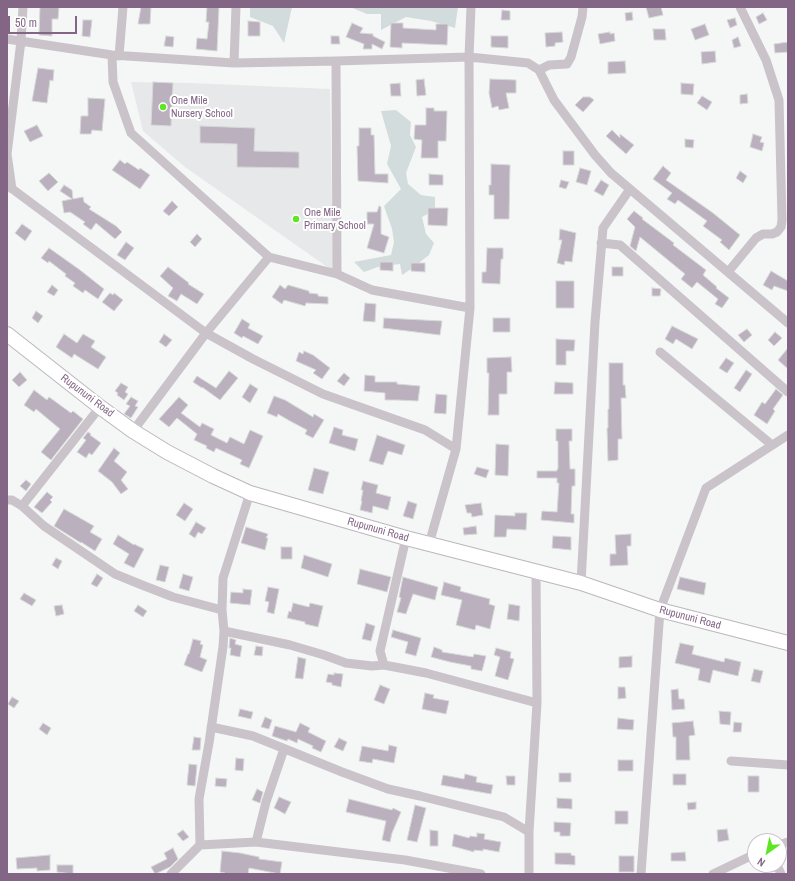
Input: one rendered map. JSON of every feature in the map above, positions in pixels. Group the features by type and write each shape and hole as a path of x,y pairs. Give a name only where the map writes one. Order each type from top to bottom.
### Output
{"main road":[{"name":"Rupununi Road","path":"7,334 133,431 173,456 250,493 406,538 581,583 660,610 788,643"}],"street":[{"path":"23,7 21,41 7,154 10,187 206,333 253,359 324,394 425,430 456,449"},
{"path":"123,7 115,56 113,82 131,133 269,257 337,274 372,290 470,308"},
{"path":"234,63 236,7"},
{"path":"429,544 456,449 470,308 470,7"},
{"path":"539,70 550,65 567,64 571,57 582,17 583,7"},
{"path":"728,272 756,238 763,234 772,234 777,232 781,227 782,220 779,100 766,60 740,7"},
{"path":"7,39 115,56 234,63 469,57 528,63 539,70 554,100 595,155 611,173 788,323"},
{"path":"336,61 337,274"},
{"path":"581,583 601,243 603,228 630,189"},
{"path":"601,243 620,245 788,392"},
{"path":"133,431 206,333 269,257"},
{"path":"660,352 772,445"},
{"path":"22,506 100,407"},
{"path":"641,874 660,610 706,488 788,435"},
{"path":"200,845 199,799 223,647 223,578 250,493"},
{"path":"7,500 12,500 22,506 44,526 115,574 142,586 173,597 222,610"},
{"path":"384,665 380,651 406,538"},
{"path":"529,874 529,832 537,704 536,572"},
{"path":"224,631 290,645 324,654 346,663 372,666 384,665 426,673 537,704"},
{"path":"211,727 253,736 388,789 504,817 529,832"},
{"path":"256,842 266,802 284,749"},
{"path":"730,761 788,765"},
{"path":"172,874 200,845 256,842 405,860 481,874"},
{"path":"713,874 747,858"}],"shaded area":[{"path":"250,7 292,7 284,43 273,26 250,17"},
{"path":"350,7 458,7 455,28 431,21 406,17 381,30 381,14 367,14"},
{"name":"One Mile Primary School","path":"131,82 330,89 333,271 185,167 143,131"},
{"path":"396,110 411,122 410,135 416,147 406,173 408,184 421,195 435,197 435,210 422,217 426,234 434,243 429,255 402,275 400,264 378,267 364,272 354,262 391,255 394,242 392,229 384,206 401,189 387,164 391,146 381,111"}],"building":[{"path":"40,7 59,7 58,19 52,19 52,36 39,35"},
{"path":"141,7 151,7 150,24 138,24"},
{"path":"207,7 219,7 217,51 196,49 197,38 207,39 209,22 206,22"},
{"path":"646,7 661,7 663,15 649,18"},
{"path":"502,10 510,11 510,20 501,20"},
{"path":"632,12 633,20 626,21 625,13"},
{"path":"763,13 767,20 759,24 756,17"},
{"path":"735,18 737,25 730,28 727,20"},
{"path":"83,20 92,20 90,37 82,36"},
{"path":"248,21 260,22 260,36 248,36"},
{"path":"352,23 363,28 360,33 373,34 373,36 385,42 382,49 372,44 372,49 363,49 364,44 346,37"},
{"path":"391,23 403,23 403,28 436,30 436,24 448,24 447,45 402,43 402,48 390,47"},
{"path":"705,24 709,35 695,40 691,29"},
{"path":"653,29 665,29 666,40 654,40"},
{"path":"562,32 563,42 555,43 555,46 546,47 545,33"},
{"path":"610,32 610,34 614,33 615,41 600,44 598,34"},
{"path":"166,36 174,37 173,47 164,46"},
{"path":"331,36 339,36 340,44 331,44"},
{"path":"491,36 508,36 508,48 491,47"},
{"path":"738,37 741,46 734,48 732,40"},
{"path":"788,42 788,52 775,53 774,44"},
{"path":"715,51 716,62 702,64 701,52"},
{"path":"625,61 626,73 608,74 608,62"},
{"path":"38,68 54,70 53,81 50,80 47,103 32,101"},
{"path":"424,79 426,95 417,96 416,80"},
{"path":"490,79 516,80 516,93 506,93 509,108 499,110 498,106 492,108 489,93"},
{"path":"153,82 173,83 171,126 151,125"},
{"path":"400,83 401,96 391,96 390,84"},
{"path":"681,83 694,84 693,95 681,94"},
{"path":"747,94 748,103 740,104 740,95"},
{"path":"702,96 712,102 707,110 697,103"},
{"path":"583,97 590,97 594,100 583,112 575,105"},
{"path":"88,98 105,99 102,131 92,130 91,134 80,134 81,116 88,116"},
{"path":"426,108 434,108 434,111 447,111 446,141 438,141 438,158 421,158 422,140 414,139 415,125 426,125"},
{"path":"37,125 43,136 30,142 24,131"},
{"path":"200,126 255,128 254,151 299,152 299,168 237,167 237,144 200,143"},
{"path":"359,128 371,128 371,135 374,135 375,174 388,174 388,183 358,181 357,146 359,146"},
{"path":"612,130 620,138 620,134 634,145 626,154 606,136"},
{"path":"753,134 762,137 760,142 764,143 762,151 750,147"},
{"path":"685,139 694,140 693,148 685,147"},
{"path":"563,151 574,151 574,165 563,165"},
{"path":"120,160 125,164 127,162 139,170 140,168 150,175 140,189 112,170"},
{"path":"491,164 510,165 509,219 494,219 494,195 489,195 489,185 491,185"},
{"path":"663,166 671,173 666,180 713,213 740,235 729,250 720,242 722,240 703,226 707,221 678,200 675,204 667,199 672,193 653,179"},
{"path":"580,168 591,171 587,185 576,182"},
{"path":"740,171 747,176 743,183 736,178"},
{"path":"49,173 58,182 48,191 39,181"},
{"path":"429,174 443,175 443,185 429,185"},
{"path":"561,180 569,182 566,189 559,187"},
{"path":"601,180 609,185 603,196 594,191"},
{"path":"64,185 72,190 73,199 83,197 84,202 91,207 89,209 116,226 122,232 115,239 96,223 91,230 83,224 85,222 70,212 64,213 62,201 72,199 60,191"},
{"path":"172,201 178,207 169,216 163,211"},
{"path":"379,206 381,207 381,234 389,237 384,253 367,248 374,224 367,224 367,212 377,212"},
{"path":"428,208 448,208 447,226 428,225"},
{"path":"634,211 643,218 642,219 674,243 673,245 706,270 703,275 729,298 722,308 715,304 718,299 697,282 692,288 681,279 685,274 640,237 636,251 630,246 635,227 627,219"},
{"path":"22,224 32,231 25,241 15,233"},
{"path":"560,229 576,233 572,262 565,261 564,265 557,263 562,240 559,240"},
{"path":"197,234 202,239 195,247 190,242"},
{"path":"126,242 134,248 125,260 117,255"},
{"path":"49,248 104,289 98,299 85,290 83,293 73,286 75,283 65,276 66,274 49,261 48,263 41,258"},
{"path":"487,248 503,248 500,284 482,283 482,272 486,272"},
{"path":"380,262 393,262 393,271 380,270"},
{"path":"411,263 425,263 425,272 411,271"},
{"path":"168,267 189,283 188,284 204,294 197,304 181,294 177,301 168,296 173,288 160,276"},
{"path":"612,267 623,267 623,276 612,276"},
{"path":"771,271 788,281 788,291 774,286 772,290 763,285"},
{"path":"556,281 574,281 574,308 556,308"},
{"path":"52,285 58,290 54,296 47,292"},
{"path":"280,285 285,289 288,285 309,291 309,293 318,294 318,296 328,297 328,304 306,303 305,306 284,300 282,304 272,297"},
{"path":"652,288 661,289 660,296 652,296"},
{"path":"110,293 113,295 114,293 123,300 114,311 102,302"},
{"path":"365,303 376,304 375,322 363,321"},
{"path":"36,311 43,316 38,323 32,318"},
{"path":"384,318 442,321 440,335 383,328"},
{"path":"493,318 510,318 510,332 493,332"},
{"path":"242,319 250,324 248,328 263,336 258,344 243,336 242,338 234,333"},
{"path":"672,326 698,339 692,349 676,339 673,344 665,339"},
{"path":"747,329 752,335 744,342 738,335"},
{"path":"775,332 782,338 774,346 768,340"},
{"path":"64,334 77,343 83,334 95,341 91,347 106,357 98,369 74,354 72,358 56,347"},
{"path":"164,334 172,340 166,347 159,342"},
{"path":"556,339 575,340 574,351 566,351 566,365 556,365"},
{"path":"788,348 788,369 778,360"},
{"path":"304,351 313,355 330,368 322,379 313,373 316,370 296,361 299,352 303,354"},
{"path":"511,357 512,372 507,372 507,394 499,394 499,415 488,415 489,373 487,373 487,358"},
{"path":"726,358 734,363 727,373 719,368"},
{"path":"609,363 623,363 623,385 625,385 626,398 621,398 622,439 618,439 618,460 608,461 607,428 609,409"},
{"path":"746,370 752,374 740,392 734,388"},
{"path":"229,371 238,378 220,400 193,382 197,376 216,388"},
{"path":"20,372 27,380 19,387 12,380"},
{"path":"344,373 350,378 344,386 337,381"},
{"path":"365,375 375,376 375,382 397,382 397,384 420,386 418,401 385,400 385,393 364,391"},
{"path":"555,382 573,383 573,394 554,394"},
{"path":"121,383 128,387 125,392 128,394 124,400 117,395 118,393 115,391"},
{"path":"250,384 258,389 250,403 242,397"},
{"path":"776,389 783,395 773,409 775,411 767,424 754,415 762,402 765,404"},
{"path":"34,390 47,400 49,397 71,413 73,411 83,419 51,460 41,452 60,429 36,409 34,412 24,405"},
{"path":"436,394 447,395 446,414 434,413"},
{"path":"274,396 285,400 313,417 314,414 324,420 313,438 305,434 307,430 278,414 277,417 267,413"},
{"path":"131,397 138,401 135,406 138,407 131,418 124,414 130,406 126,404"},
{"path":"179,397 188,405 181,413 200,427 202,423 214,429 211,435 227,443 230,437 244,444 250,430 263,436 249,468 240,464 242,460 216,448 214,452 206,448 207,446 194,440 197,434 177,418 169,427 159,419"},
{"path":"334,427 343,430 342,435 358,439 355,451 329,443"},
{"path":"556,429 572,429 572,441 569,441 570,469 575,469 575,486 572,486 571,514 574,514 574,523 541,520 542,511 557,512 559,483 557,483 557,478 537,478 537,471 557,471 558,469 558,441 556,441"},
{"path":"88,432 101,443 92,455 89,453 86,458 77,452 86,440 83,438"},
{"path":"377,435 405,445 402,455 388,451 383,465 369,461"},
{"path":"496,444 509,445 508,476 495,475"},
{"path":"114,448 120,453 114,461 127,472 121,480 128,489 121,494 112,482 98,471"},
{"path":"477,467 489,470 486,478 474,474"},
{"path":"314,468 329,472 323,494 308,490"},
{"path":"26,480 31,484 26,491 20,486"},
{"path":"363,481 378,485 376,493 391,497 388,510 373,506 372,513 360,510"},
{"path":"47,492 53,497 50,500 52,502 42,513 34,507"},
{"path":"408,501 417,504 413,519 403,516"},
{"path":"184,503 193,509 185,521 176,515"},
{"path":"481,503 483,515 472,517 471,513 467,513 465,505"},
{"path":"64,509 94,526 90,532 102,539 95,551 54,526"},
{"path":"515,513 527,513 526,530 507,529 506,537 494,537 495,515 515,516"},
{"path":"196,522 206,528 202,534 198,532 195,538 189,534"},
{"path":"476,526 477,534 464,535 463,528"},
{"path":"246,527 268,534 266,538 268,538 265,550 241,543"},
{"path":"631,534 631,546 627,546 628,565 610,566 610,554 616,554 615,535"},
{"path":"118,535 134,545 144,549 134,568 124,563 129,554 113,544"},
{"path":"553,536 571,537 571,550 552,548"},
{"path":"281,547 292,547 292,559 281,559"},
{"path":"304,555 332,564 328,577 301,568"},
{"path":"56,558 62,561 58,569 52,565"},
{"path":"160,565 169,567 165,582 156,580"},
{"path":"360,569 391,577 387,592 357,584"},
{"path":"97,574 103,578 97,587 91,584"},
{"path":"183,574 193,577 189,591 179,588"},
{"path":"403,577 438,587 435,600 413,594 406,614 397,612 401,598 399,597"},
{"path":"680,577 706,583 704,595 677,589"},
{"path":"444,582 461,587 460,591 490,599 489,604 495,606 490,629 476,625 475,630 456,625 462,600 441,595"},
{"path":"268,587 279,589 274,614 267,612 269,602 265,601"},
{"path":"243,589 252,590 250,605 230,603 231,592 243,593"},
{"path":"24,593 36,600 32,606 20,599"},
{"path":"293,603 309,607 310,603 323,606 318,627 287,618 289,611 291,612"},
{"path":"509,604 520,606 519,621 507,619"},
{"path":"62,605 64,614 56,616 54,606"},
{"path":"138,605 147,611 143,617 134,611"},
{"path":"366,623 375,626 371,641 362,639"},
{"path":"393,630 421,638 416,656 405,653 408,642 391,637"},
{"path":"230,638 236,640 235,644 242,646 240,657 230,655"},
{"path":"193,639 201,641 200,644 203,645 200,657 207,660 202,672 184,665"},
{"path":"680,643 694,646 692,654 724,662 725,658 741,662 738,676 713,670 710,683 698,680 700,669 675,663"},
{"path":"256,646 263,647 262,656 254,655"},
{"path":"434,647 442,650 442,652 473,657 474,654 486,656 482,671 471,669 471,666 431,657"},
{"path":"496,648 511,652 510,658 514,659 508,680 495,676 500,657 494,655"},
{"path":"632,656 632,667 619,668 619,657"},
{"path":"298,657 306,659 303,679 295,678"},
{"path":"754,669 763,671 760,683 751,681"},
{"path":"334,673 343,674 341,687 326,682 328,674 334,675"},
{"path":"380,685 390,689 384,704 374,700"},
{"path":"618,687 625,687 626,698 618,699"},
{"path":"678,689 679,699 684,699 685,709 672,710 671,690"},
{"path":"425,693 434,695 433,698 449,701 446,714 422,709"},
{"path":"12,697 19,701 14,708 8,704"},
{"path":"240,709 253,712 251,719 238,716"},
{"path":"719,711 731,712 730,725 720,724"},
{"path":"265,717 272,720 269,729 261,727"},
{"path":"618,718 634,720 633,730 617,729"},
{"path":"693,721 695,735 689,736 690,760 676,760 676,737 673,737 672,723"},
{"path":"734,722 742,723 741,732 733,732"},
{"path":"43,723 51,728 47,735 39,729"},
{"path":"300,723 310,728 308,732 326,741 321,752 312,748 313,746 298,739 297,743 288,739 287,741 272,736 275,726 296,732"},
{"path":"194,737 201,738 200,750 192,750"},
{"path":"339,738 347,742 343,751 334,747"},
{"path":"389,745 397,747 394,763 373,759 372,763 359,761 362,746 388,751"},
{"path":"236,758 244,759 243,771 235,770"},
{"path":"618,760 633,760 633,771 618,771"},
{"path":"189,764 197,765 195,786 187,785"},
{"path":"559,773 571,773 571,782 559,782"},
{"path":"465,774 477,777 476,782 493,785 491,794 441,785 443,775 464,779"},
{"path":"673,774 686,774 686,785 673,785"},
{"path":"506,776 515,776 515,785 507,785"},
{"path":"748,776 759,776 759,792 748,792"},
{"path":"216,778 227,779 226,787 215,786"},
{"path":"257,789 263,792 260,803 252,800"},
{"path":"279,797 291,802 285,814 274,808"},
{"path":"557,798 572,799 572,809 557,808"},
{"path":"349,799 392,810 393,808 401,812 392,833 390,842 382,840 386,821 346,812"},
{"path":"696,802 696,809 688,810 687,803"},
{"path":"415,805 426,808 417,842 407,840"},
{"path":"615,811 628,811 628,824 615,824"},
{"path":"554,822 571,823 570,836 560,836 560,832 554,832"},
{"path":"727,829 729,840 718,842 717,830"},
{"path":"183,830 189,837 183,841 177,834"},
{"path":"430,830 438,831 438,846 430,846"},
{"path":"477,833 485,834 484,839 501,842 499,852 483,849 483,851 474,850 474,852 452,846 454,834 469,838 470,836 477,837"},
{"path":"173,848 178,859 170,867 155,874 151,867 167,859 164,853"},
{"path":"222,851 240,853 259,857 259,859 282,862 280,874 249,868 248,874 225,874 220,872"},
{"path":"685,852 686,861 671,861 671,853"},
{"path":"555,853 571,853 571,855 575,856 575,865 555,864"},
{"path":"50,855 50,870 37,871 37,868 17,869 16,858"},
{"path":"619,856 634,856 634,872 619,872"},
{"path":"57,865 73,865 73,874 57,872"}],"place":[{"name":"One Mile Nursery School","path":"163,107"},
{"name":"One Mile Primary School","path":"296,219"}]}
